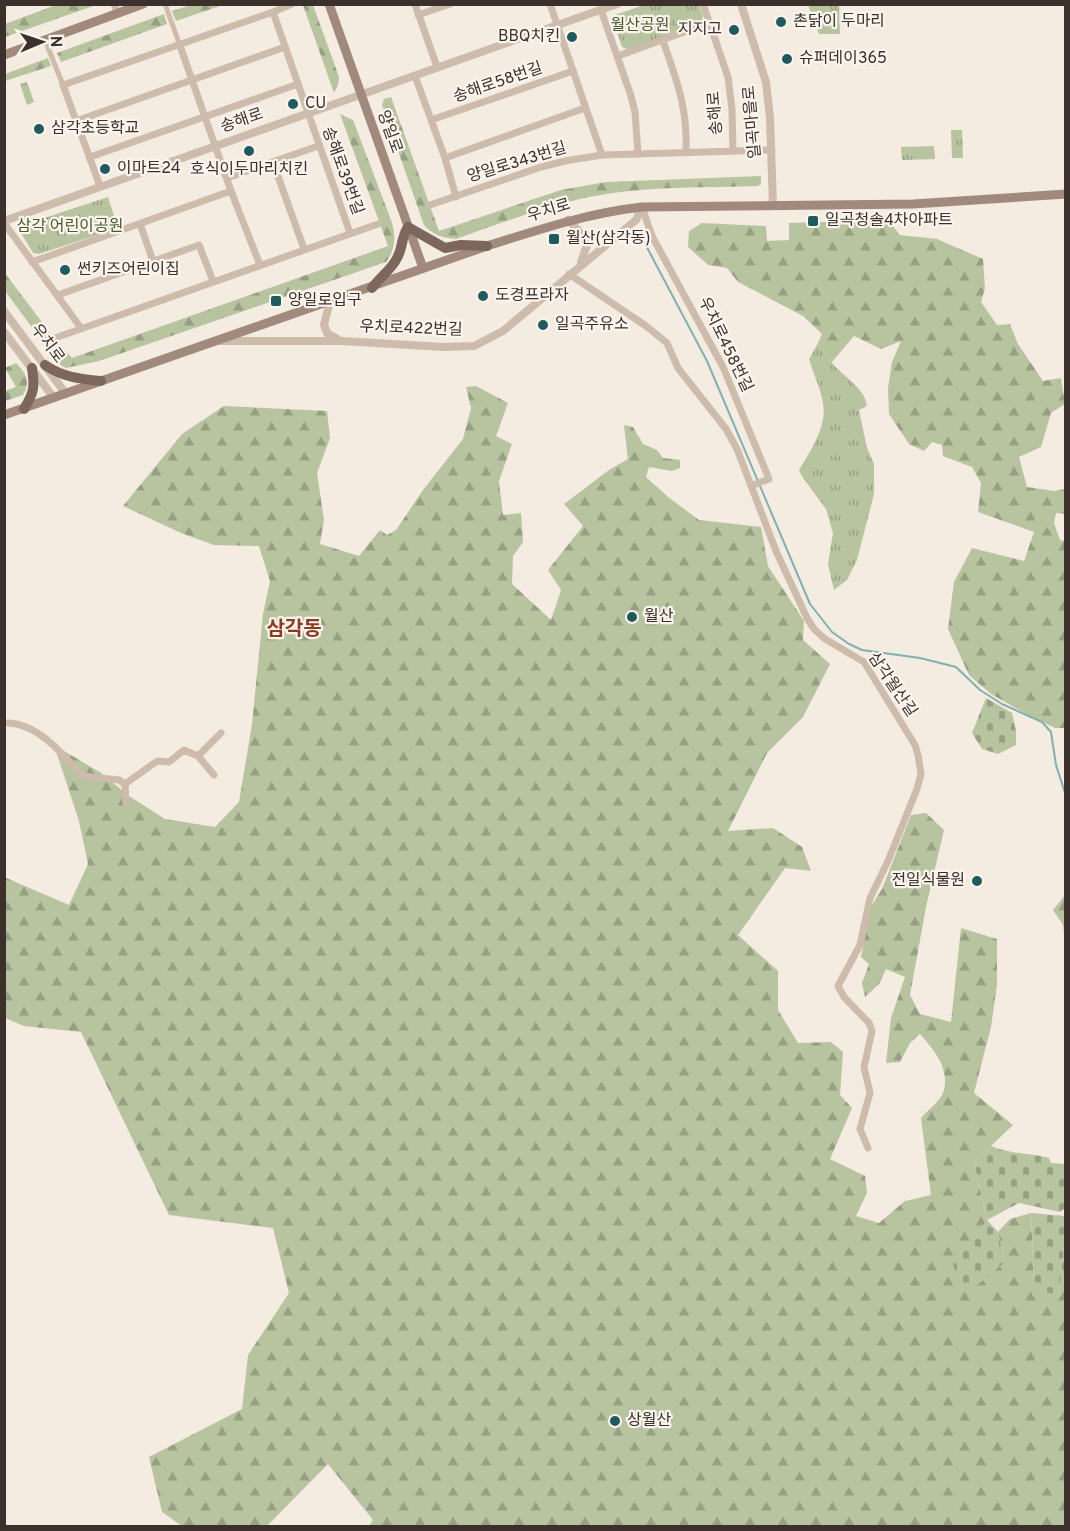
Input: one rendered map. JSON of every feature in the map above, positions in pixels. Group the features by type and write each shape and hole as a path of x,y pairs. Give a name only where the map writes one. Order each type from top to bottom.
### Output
{"main road":[{"path":"4,55 116,9 143,4"},
{"name":"양일로","path":"329,4 423,268"},
{"name":"우치로","path":"4,415 487,246 568,220 609,211 642,207 913,204 1065,194"},
{"path":"372,288 396,261 401,251 402,236 408,227 445,248 487,246"},
{"path":"45,365 53,371 77,379 101,381"},
{"path":"24,409 32,397 35,384 32,368"}],"street":[{"path":"165,4 231,191 260,265"},
{"path":"63,85 291,4"},
{"path":"415,4 437,67"},
{"path":"418,15 450,4"},
{"path":"550,4 602,155"},
{"name":"송해로","path":"81,328 4,222 100,186 618,4"},
{"name":"송해로","path":"703,4 728,77 732,109 733,151"},
{"name":"일곡마을로","path":"741,4 766,82 772,150 773,205"},
{"path":"601,10 635,112 638,154"},
{"name":"송해로39번길","path":"273,12 350,233"},
{"path":"618,56 709,23"},
{"path":"45,40 100,186"},
{"path":"663,40 680,89 684,109 686,153"},
{"path":"76,121 285,47"},
{"name":"송해로58번길","path":"431,120 573,71"},
{"path":"415,76 445,158 456,196"},
{"path":"90,157 298,84"},
{"path":"445,158 585,108"},
{"path":"227,178 318,146"},
{"name":"양일로343번길","path":"430,206 541,167 565,161 602,155 772,150"},
{"path":"273,162 303,249"},
{"path":"32,262 231,191"},
{"name":"우치로422번길","path":"216,341 342,341 443,348 474,346 503,331 636,220 642,207"},
{"name":"우치로458번길","path":"642,207 652,236 723,367 769,479 751,486"},
{"path":"568,220 578,230 587,245 584,256 572,272"},
{"path":"140,224 153,261"},
{"path":"55,338 378,224"},
{"path":"58,295 199,245 213,281"},
{"name":"삼각월산길","path":"572,272 667,343 678,368 726,429 737,448 786,574 811,623 825,639 864,662 915,745 921,774 917,789 888,861 870,898 860,945 837,986 844,997 869,1023 872,1031 864,1066 870,1093 860,1129 868,1148"},
{"path":"330,301 324,325 327,333 342,341"},
{"name":"우치로","path":"4,311 66,394"},
{"name":"우치로","path":"4,332 54,398"},
{"path":"4,723 22,724 41,736 68,759 82,776 119,780 124,784 126,803"},
{"path":"198,756 221,733"},
{"path":"124,784 158,761 169,762 184,750 198,756 214,776"}],"green space":[{"path":"56,5 96,5 5,37 5,24"},
{"path":"191,5 223,5 176,21 172,11"},
{"path":"303,5 313,5 339,77 334,93"},
{"name":"월산공원","path":"644,5 699,5 703,16 701,23 629,50 622,47 614,22 615,15"},
{"path":"808,5 839,5 840,34 819,34"},
{"path":"164,14 167,24 61,62 57,53"},
{"path":"48,58 51,66 5,81 5,74"},
{"path":"27,82 34,102 27,105 20,84"},
{"path":"391,97 439,231 561,190 606,182 761,176 761,184 758,186 643,190 606,194 549,207 456,239 447,238 435,234 424,225 382,105 384,99"},
{"path":"340,114 353,120 391,220 394,242 392,252 386,262 99,361 66,368 59,364 5,291 4,272 57,342 72,358 388,246"},
{"path":"951,130 962,130 963,158 952,158"},
{"path":"934,146 935,159 902,160 901,147"},
{"name":"삼각 어린이공원","path":"108,197 118,228 39,254 33,253 21,233 23,225"},
{"path":"888,220 900,235 937,239 983,259 985,288 981,302 997,325 1010,324 1018,344 1043,381 1061,378 1065,404 1051,413 1041,447 1019,457 1027,487 1054,491 1065,489 1065,514 1056,513 1054,523 1060,540 1065,541 1065,728 1055,728 991,694 969,675 948,629 954,582 972,548 1024,561 1034,532 978,512 981,483 972,467 943,456 942,445 932,442 924,451 909,444 889,414 888,388 892,362 901,341 881,349 854,336 831,363 818,343 822,334 803,316 738,282 727,268 708,265 688,247 689,231 702,223 766,226 767,241 789,240 789,223"},
{"path":"818,343 831,362 858,388 865,400 867,406 859,410 867,448 874,464 874,494 857,560 847,580 834,590 828,564 833,533 826,509 799,470 810,452 823,419 822,396 809,359"},
{"path":"16,363 25,374 27,386 23,395 5,401 5,391 16,387 5,368"},
{"path":"476,386 508,403 496,436 512,444 499,481 503,515 521,513 523,542 513,556 512,584 551,620 561,590 548,570 583,526 564,504 609,470 628,459 624,425 633,427 643,444 657,450 663,458 680,460 680,468 672,471 649,467 646,477 668,497 699,520 761,527 768,566 804,621 803,640 830,664 803,717 767,753 728,831 773,828 802,847 811,871 785,868 738,935 778,971 778,1010 798,1043 831,1042 843,1052 840,1095 852,1108 830,1159 865,1176 867,1193 856,1216 879,1223 905,1201 931,1195 921,1118 943,1093 945,1076 940,1060 920,1034 910,1043 900,1062 886,1063 891,1018 905,977 886,969 879,984 865,997 862,983 869,964 861,957 870,908 882,889 911,815 926,813 944,830 926,907 910,995 920,1014 951,1022 961,928 997,939 997,985 991,1027 974,1093 1013,1125 974,1162 987,1220 1005,1262 998,1232 1010,1219 1031,1213 1034,1280 1059,1294 1065,1237 1065,1526 369,1526 373,1520 328,1464 267,1526 182,1526 162,1512 149,1457 242,1409 248,1355 289,1293 273,1228 169,1215 81,1032 24,1026 5,1018 4,877 69,905 88,864 79,821 54,745 101,773 129,796 165,819 215,827 239,802 252,724 263,614 270,581 259,546 214,545 181,533 123,506 182,434 224,406 327,411 330,438 317,473 324,520 320,544 359,556 380,530 387,535 396,530 423,490 463,439 471,408 466,387"},
{"path":"986,698 1012,713 1016,731 1016,745 998,754 982,749 972,733"},
{"path":"1065,895 1065,942 1063,925 1053,910"},
{"path":"991,1146 1005,1151 1049,1158 1051,1163 1065,1164 1065,1208 1060,1212 1019,1203 987,1220 974,1162"},
{"path":"1031,1213 1065,1216 1059,1294 1041,1292 1034,1280"},
{"path":"987,1220 998,1232 1005,1262 976,1286 958,1283 952,1260"}],"waterway":[{"path":"642,238 707,361 810,604 832,632 849,644 862,650 920,658 956,667 980,690 1002,704 1042,722 1051,732 1056,765 1066,796"}],"place":[{"name":"촌닭이 두마리","path":"781,22"},
{"name":"지지고","path":"734,30"},
{"name":"BBQ치킨","path":"572,37"},
{"name":"슈퍼데이365","path":"787,59"},
{"name":"CU","path":"293,104"},
{"name":"삼각초등학교","path":"39,129"},
{"name":"호식이두마리치킨","path":"249,151"},
{"name":"이마트24","path":"105,169"},
{"name":"일곡청솔4차아파트","path":"813,221"},
{"name":"월산(삼각동)","path":"554,239"},
{"name":"썬키즈어린이집","path":"65,270"},
{"name":"도경프라자","path":"483,296"},
{"name":"양일로입구","path":"276,301"},
{"name":"일곡주유소","path":"543,325"},
{"name":"월산","path":"632,617"},
{"name":"전일식물원","path":"977,881"},
{"name":"상월산","path":"615,1421"}],"district":[{"name":"삼각동","path":"294,630"}]}
